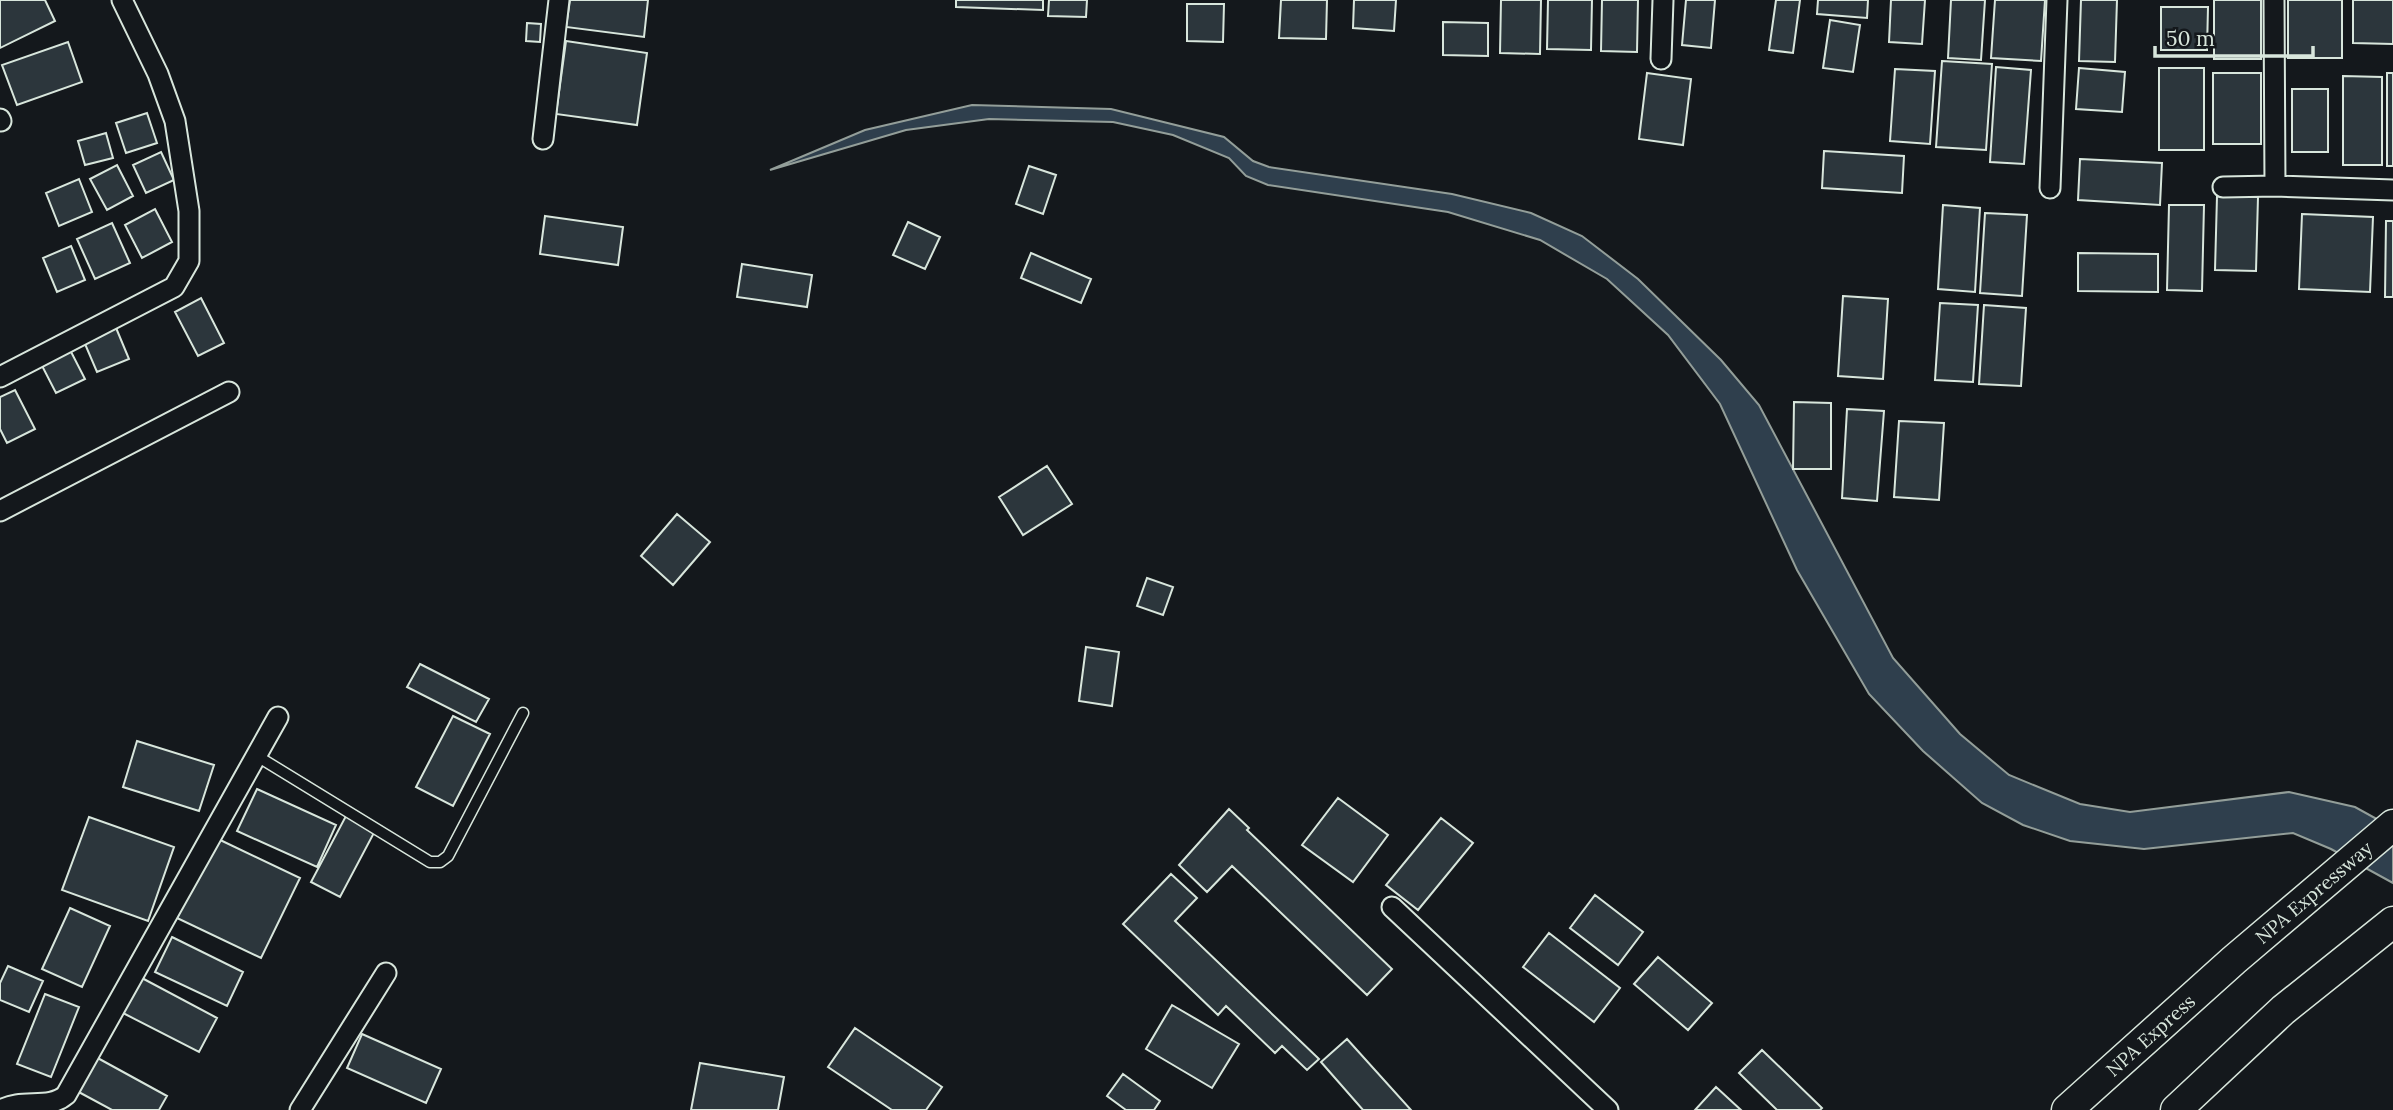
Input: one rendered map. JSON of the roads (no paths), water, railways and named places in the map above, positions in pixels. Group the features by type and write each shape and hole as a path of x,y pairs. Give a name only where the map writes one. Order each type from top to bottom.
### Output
{"main road":[{"name":"NPA Expressway","path":"2234,960 2393,825"},
{"path":"2176,1110 2283,1010 2393,922"},
{"name":"NPA Express","path":"2067,1110 2234,960"}],"street":[{"path":"0,377 174,287 189,261 189,211 174,121 159,74 122,0"},
{"path":"543,139 559,0"},
{"path":"1661,59 1662,0"},
{"path":"2050,188 2057,0"},
{"path":"2274,0 2275,186"},
{"path":"2223,187 2393,190"},
{"path":"0,511 229,392"},
{"path":"1,1110 8,1106 52,1107 66,1095 278,717"},
{"path":"1392,907 1608,1110"},
{"path":"300,1110 386,973"}],"lane":[{"path":"257,756 430,862 440,862 448,856 523,713"}],"water":[{"path":"972,105 1111,109 1224,137 1253,161 1269,167 1452,194 1531,213 1582,236 1638,279 1721,360 1759,405 1893,658 1960,734 2009,775 2080,804 2130,812 2289,792 2355,807 2393,828 2393,883 2331,849 2293,833 2144,849 2070,841 2023,825 1982,803 1923,751 1869,694 1797,570 1720,404 1668,335 1607,279 1540,240 1448,212 1268,185 1246,176 1229,158 1173,135 1113,122 989,119 906,130 770,170 865,130"}]}
